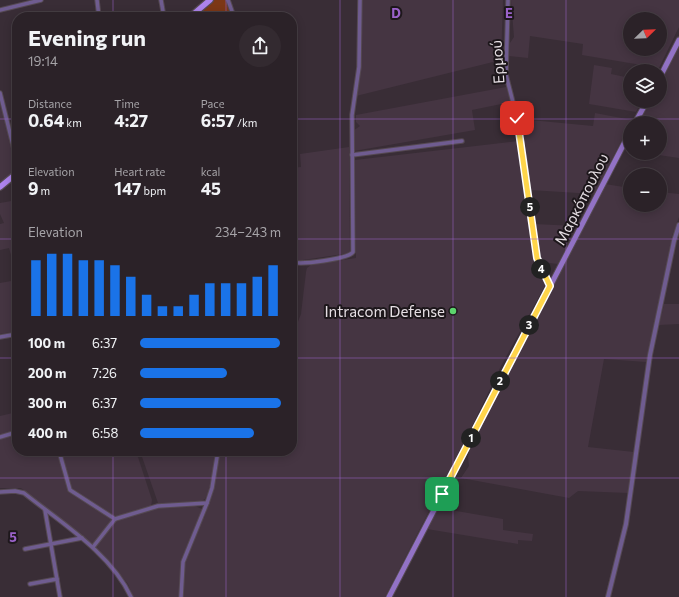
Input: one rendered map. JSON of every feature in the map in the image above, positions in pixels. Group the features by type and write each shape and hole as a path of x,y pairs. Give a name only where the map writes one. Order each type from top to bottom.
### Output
{"main road":[{"path":"196,12 210,0"},
{"path":"667,64 679,40"},
{"name":"Μαρκόπουλου","path":"389,597 623,145"},
{"path":"0,188 12,177"}],"street":[{"path":"0,10 41,0"},
{"path":"97,0 99,12"},
{"path":"161,0 163,12"},
{"path":"228,0 232,12"},
{"path":"297,262 308,263 347,256 353,252 352,115 359,67 360,0"},
{"name":"Ερμού","path":"508,0 506,75 517,118 537,258 550,286"},
{"path":"0,93 12,141"},
{"path":"352,155 462,141"},
{"path":"608,597 626,524 650,356 674,241 679,225"},
{"path":"0,337 12,335"},
{"path":"0,437 12,433"},
{"path":"60,456 70,490 115,519"},
{"path":"181,597 183,562 212,488 217,456"},
{"path":"0,492 15,491 24,493 82,538 93,547 120,579 131,597"},
{"path":"93,547 115,519 158,506 207,503"},
{"path":"45,510 60,597"},
{"path":"25,548 82,538"},
{"path":"30,584 57,579"}],"shaded area":[{"path":"212,0 227,0 231,12 199,12"},
{"path":"362,0 503,0 501,60 356,96 362,53"},
{"path":"511,0 679,0 679,27 667,52 667,12 623,12 623,56 665,56 661,64 635,64 582,55 583,44 530,36 528,58 509,56 510,43 514,37"},
{"path":"679,47 679,158 667,156 667,116 643,116 647,108 667,108 667,70"},
{"path":"594,65 612,68 611,74 623,77 623,108 638,108 636,112 589,104"},
{"path":"506,87 511,102 472,110 475,130 354,151 353,131 360,126 356,122 356,115"},
{"path":"0,98 12,146 12,172 0,183"},
{"path":"595,113 623,118 623,138 594,194 530,190 520,119 593,126"},
{"path":"519,141 535,256 546,284 501,366 465,441 385,597 133,597 128,584 95,546 115,520 159,507 195,506 202,509 199,518 204,518 211,496 207,495 205,499 199,502 158,503 142,456 297,456 297,324 301,314 306,272 307,268 311,265 356,258 355,160"},
{"path":"349,147 350,253 303,260 303,264 297,265 297,167 301,167 300,154"},
{"path":"605,184 623,187 623,212 667,212 667,193 679,194 679,217 672,236 665,277 646,362 604,359 588,447 634,452 628,493 578,491 569,498 461,478 469,466 468,457 470,445"},
{"path":"12,201 12,258 9,248 0,250 0,224 4,223 0,214 0,203"},
{"path":"534,224 576,226 558,264 541,262"},
{"path":"12,281 12,332 0,334 0,283"},
{"path":"664,304 679,304 679,324 659,325"},
{"path":"12,413 12,456 60,456 70,491 113,520 93,545 21,488 0,488 0,416"},
{"path":"62,456 138,456 152,500 151,507 113,517 72,489"},
{"path":"439,508 503,519 503,530 533,534 532,541 518,540 518,544 427,529"}],"place":[{"name":"Intracom Defense","path":"453,311"}],"route":[{"path":"442,494 550,286 537,258 517,118"}]}
